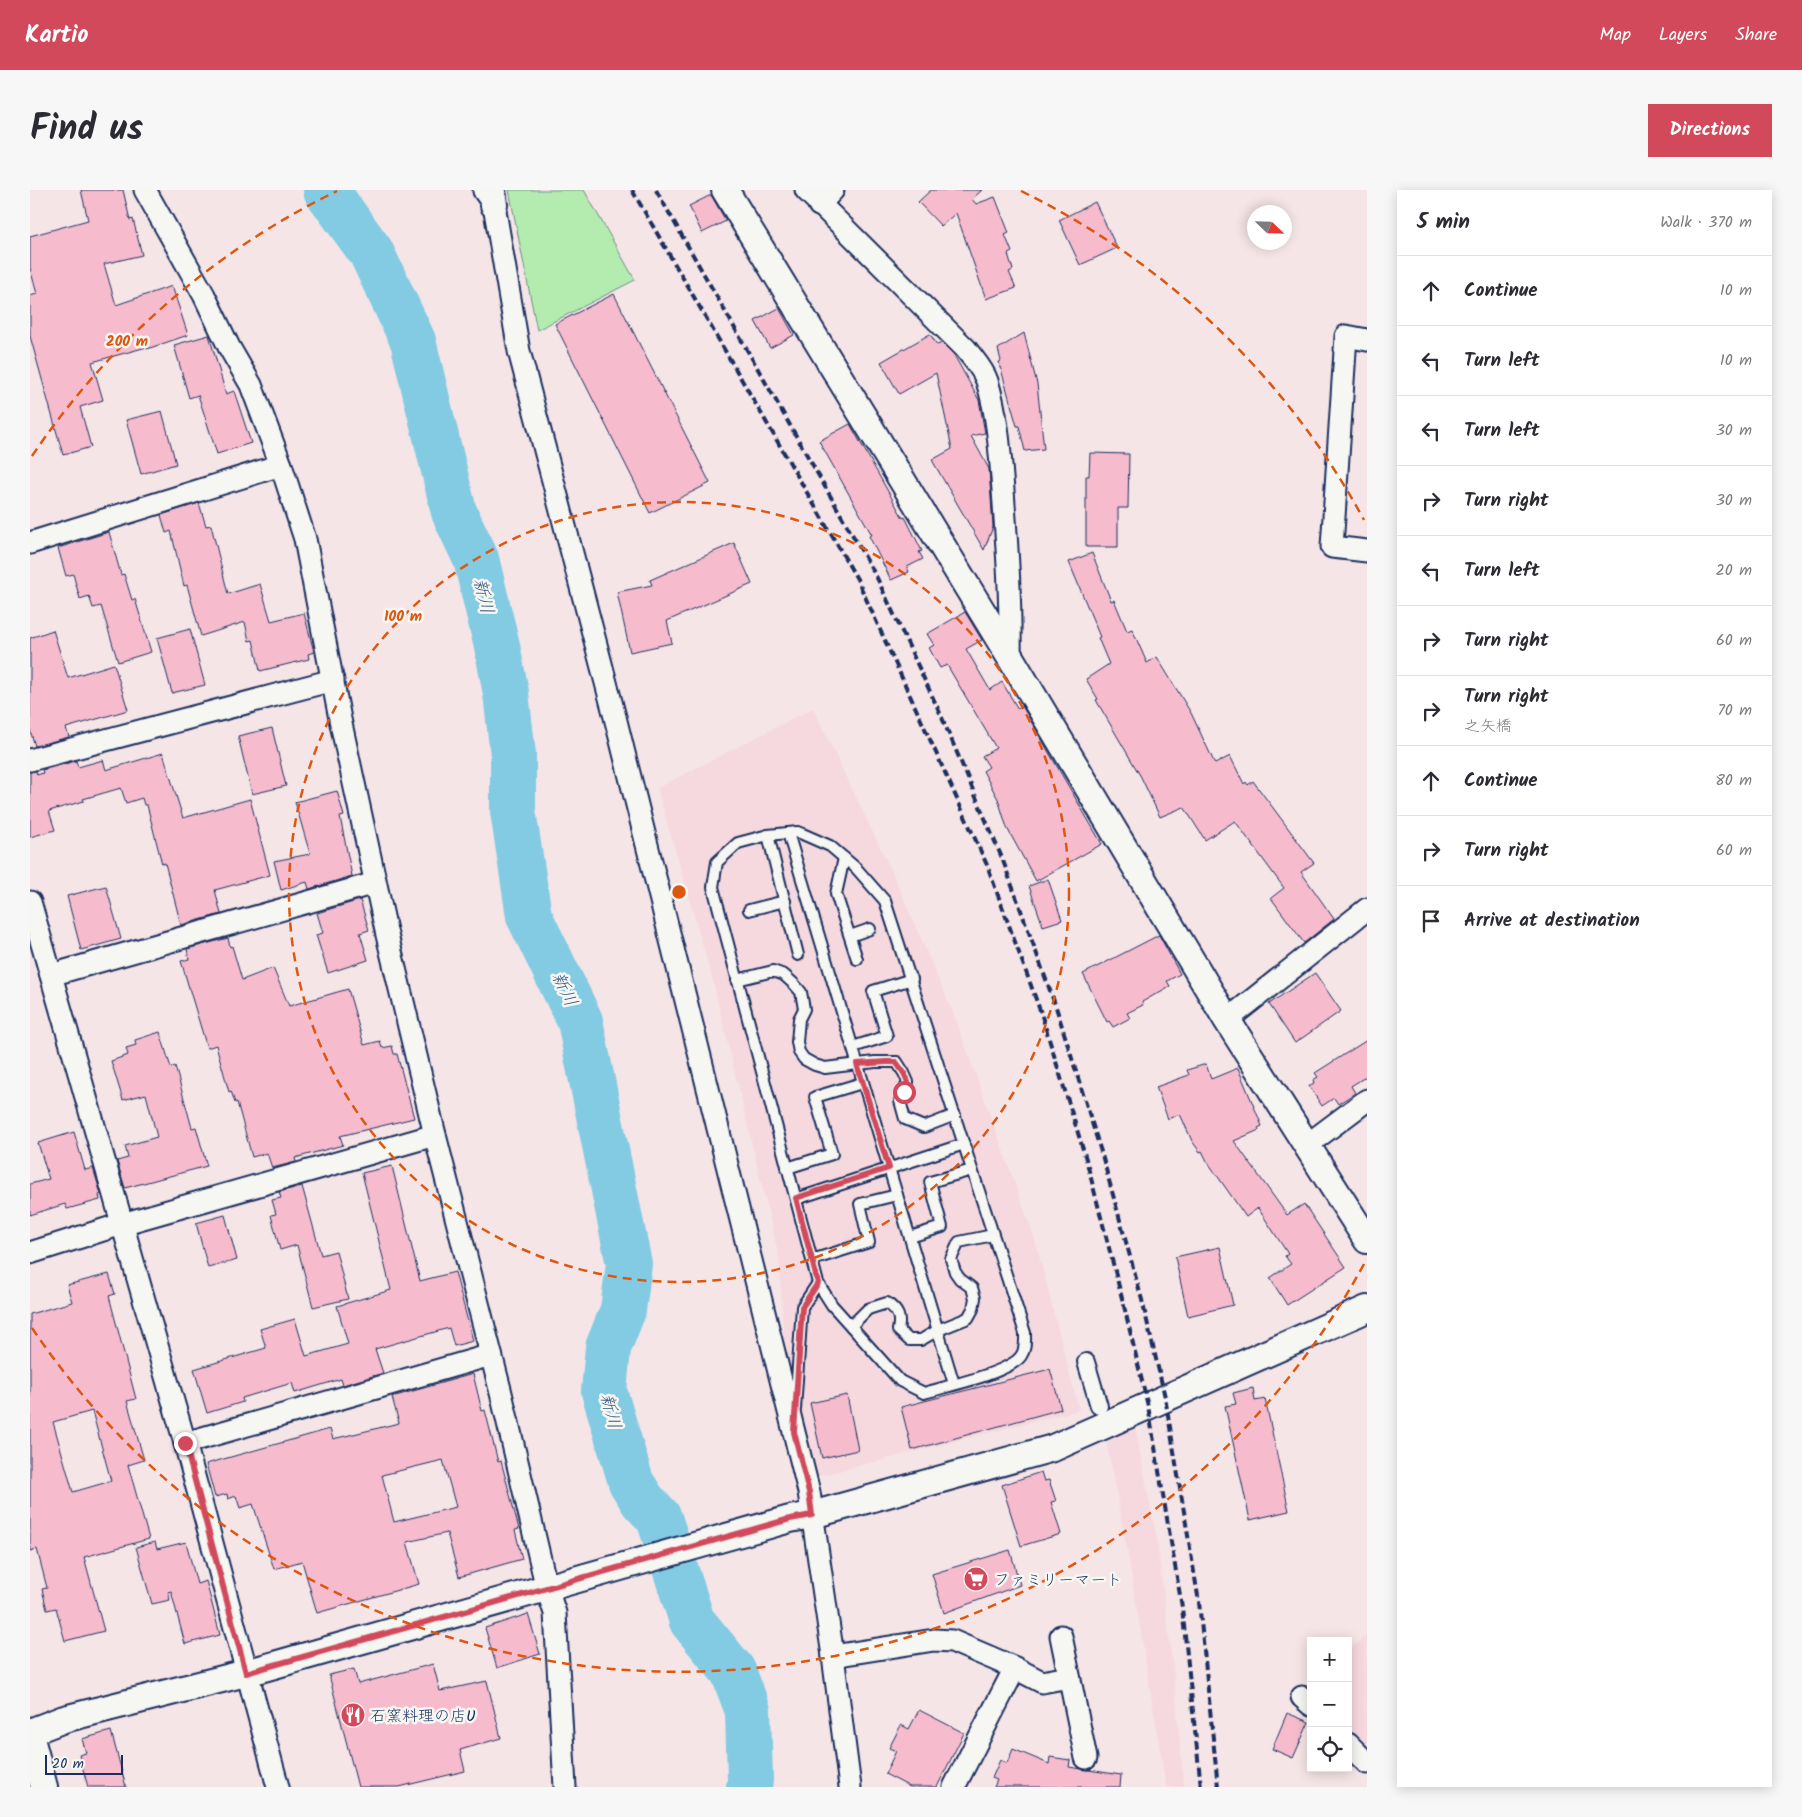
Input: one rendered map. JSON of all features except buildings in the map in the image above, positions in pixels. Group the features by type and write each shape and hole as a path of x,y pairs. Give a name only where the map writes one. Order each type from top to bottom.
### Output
{"street":[{"path":"145,190 204,295 229,347 251,385 281,465 305,539 375,883 435,1135 491,1355 555,1586 566,1787"},
{"path":"725,190 1010,657 1227,1020 1367,1240"},
{"path":"489,195 519,350 617,726 809,1492 801,1517 833,1656 850,1787"},
{"path":"819,195 966,350 979,366 986,379 994,410 1001,468 1010,574 1010,657"},
{"path":"1367,340 1346,336 1332,547 1367,551"},
{"path":"30,543 281,465"},
{"path":"30,760 333,680"},
{"path":"51,975 375,883"},
{"path":"30,902 185,1443 278,1787"},
{"path":"1227,1020 1367,909"},
{"path":"1307,1145 1367,1100"},
{"path":"30,1252 435,1135"},
{"path":"44,1787 30,1733 64,1719 246,1673 1053,1448 1367,1309"},
{"path":"185,1443 491,1355"},
{"path":"1086,1362 1099,1406"},
{"path":"1061,1636 1086,1758"},
{"path":"833,1656 934,1640 952,1641 1015,1668 1042,1682 1069,1677"},
{"path":"954,1787 1015,1668"},
{"path":"1352,1748 1367,1764"}],"lane":[{"path":"798,832 830,846 856,868 885,901 912,979 1025,1333 1026,1346 1022,1356 1008,1367 924,1393 900,1381 832,1305 818,1283 713,887 717,862 738,843 768,835 798,832"},
{"path":"788,833 954,1384"},
{"path":"768,835 798,955"},
{"path":"844,858 836,894 858,958"},
{"path":"750,910 785,901"},
{"path":"850,936 870,929"},
{"path":"737,980 773,971 784,975 801,992 804,1009 799,1018 796,1042 799,1052 804,1059 825,1068 896,1062 908,1082 900,1101 905,1118 924,1127 955,1115"},
{"path":"853,1047 887,1036 873,991 912,979"},
{"path":"787,1168 832,1154 815,1097 862,1083"},
{"path":"796,1198 964,1144"},
{"path":"910,1237 942,1227 930,1182 972,1170"},
{"path":"812,1260 869,1242 860,1204 897,1195"},
{"path":"851,1326 868,1309 887,1303 895,1309 900,1319 898,1330 909,1340 921,1340 938,1330 968,1318 973,1309 975,1298 972,1288 960,1279 955,1272 951,1259 959,1242 993,1235"},
{"path":"794,1432 802,1307 818,1283"}],"shaded area":[{"path":"813,708 894,876 956,1020 1035,1239 1079,1410 815,1477 786,1388 779,1257 713,982 657,788"},
{"path":"1135,1426 1157,1539 1174,1676 1184,1787 1166,1787 1128,1555 1106,1439"},
{"path":"1367,1635 1367,1746 1352,1730 1352,1648"}],"green space":[{"path":"509,190 584,190 635,280 537,330"}],"waterway":[{"name":"新川","path":"326,190 371,252 413,341 454,512 476,559 506,693 513,755 513,811 529,916 580,1021 629,1264 623,1310 608,1348 604,1391 631,1482 643,1501 659,1518 692,1621 733,1671 748,1711 749,1787"}],"railway":[{"path":"632,190 857,579 987,865 1041,1013 1086,1159 1148,1406 1182,1607 1201,1787"},
{"path":"656,190 877,578 940,713 1002,858 1056,1007 1102,1155 1142,1300 1165,1397 1199,1602 1218,1787"}],"place":[{"name":"ファミリーマート","path":"976,1579"},
{"name":"石窯料理の店U","path":"353,1715"}],"route":[{"path":"185,1443 246,1673 790,1519 812,1515 809,1492 794,1432 802,1307 818,1283 796,1198 889,1168 857,1064 896,1062 908,1082 904,1092"}]}
